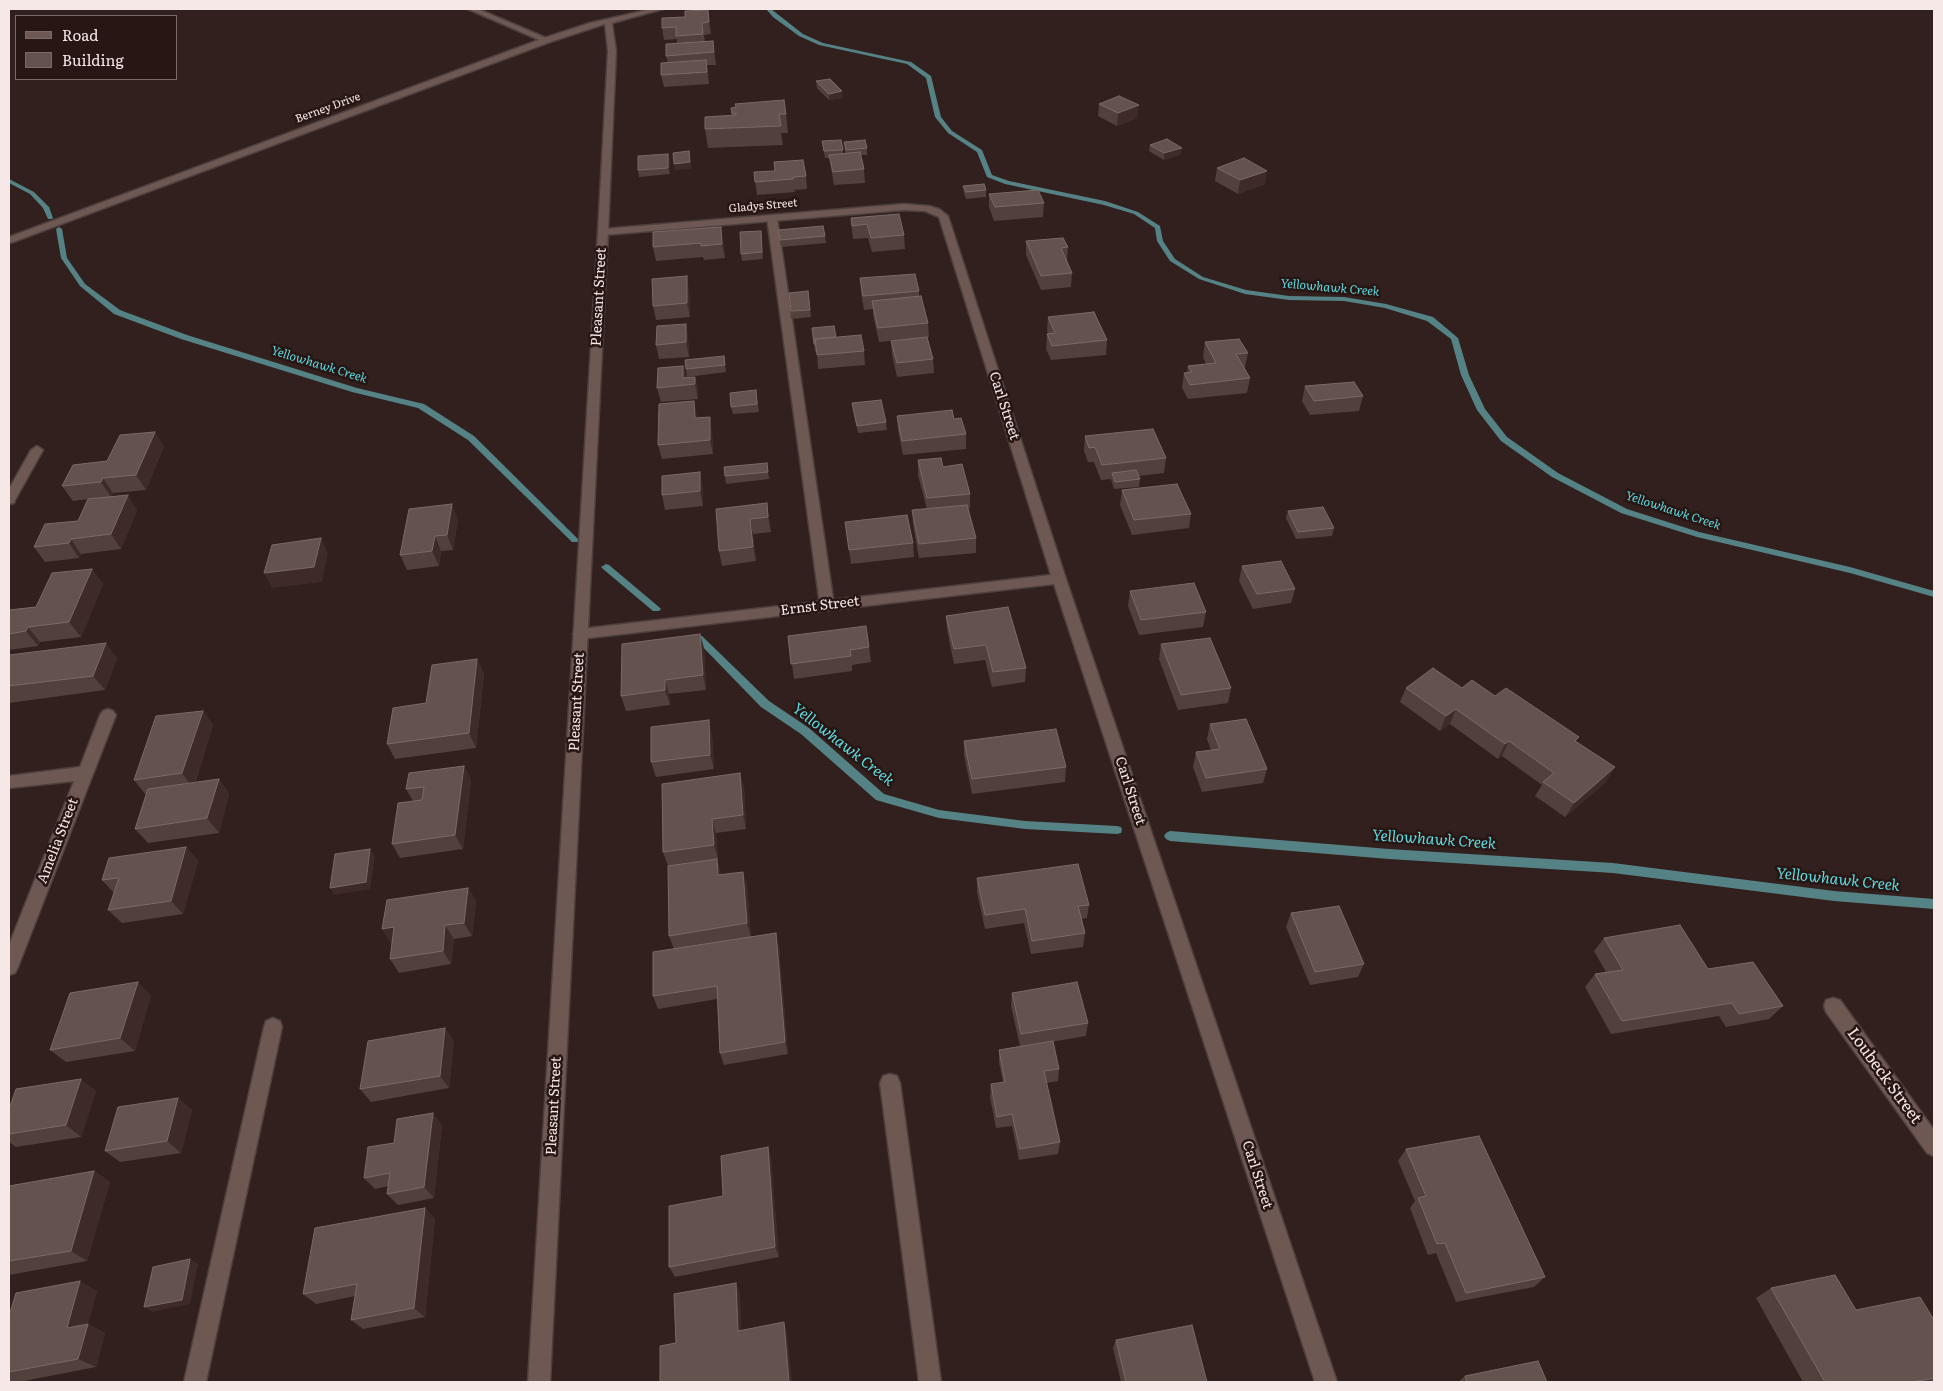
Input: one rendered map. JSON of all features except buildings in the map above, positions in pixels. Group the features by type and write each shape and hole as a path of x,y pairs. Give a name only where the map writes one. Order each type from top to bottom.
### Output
{"street":[{"path":"472,9 547,40"},
{"name":"Berney Drive","path":"9,240 547,40 608,21 659,9"},
{"name":"Pleasant Street","path":"539,1382 603,232 612,50 608,21"},
{"name":"Gladys Street","path":"603,232 904,207 926,208"},
{"name":"Carl Street","path":"926,208 936,211 943,216 1059,579 1326,1382"},
{"path":"772,218 827,606"},
{"path":"9,500 37,450"},
{"name":"Ernst Street","path":"580,634 1059,579"},
{"name":"Amelia Street","path":"9,967 108,715"},
{"path":"9,782 85,772"},
{"name":"Loubeck Street","path":"1833,1006 1934,1146"},
{"path":"195,1382 273,1027"},
{"path":"890,1083 930,1382"}],"waterway":[{"name":"Yellowhawk Creek","path":"768,9 801,35 821,44 909,63 929,77 938,117 950,132 980,151 989,176 1007,183 1105,203 1136,213 1158,227 1160,241 1172,260 1201,278 1245,292 1289,298 1344,299 1386,306 1430,319 1454,338 1465,375 1481,410 1504,439 1555,475 1624,511 1697,534 1850,570 1934,594"},
{"name":"Yellowhawk Creek","path":"9,181 32,193 46,207 50,218"},
{"name":"Yellowhawk Creek","path":"59,229 64,258 82,285 117,312 184,337 355,390 421,406 471,438 575,540"},
{"name":"Yellowhawk Creek","path":"606,567 656,609"},
{"name":"Yellowhawk Creek","path":"699,638 765,704 805,731 880,797 939,814 1025,825 1117,830"},
{"name":"Yellowhawk Creek","path":"1170,836 1389,854 1613,868 1834,896 1934,904"}]}
